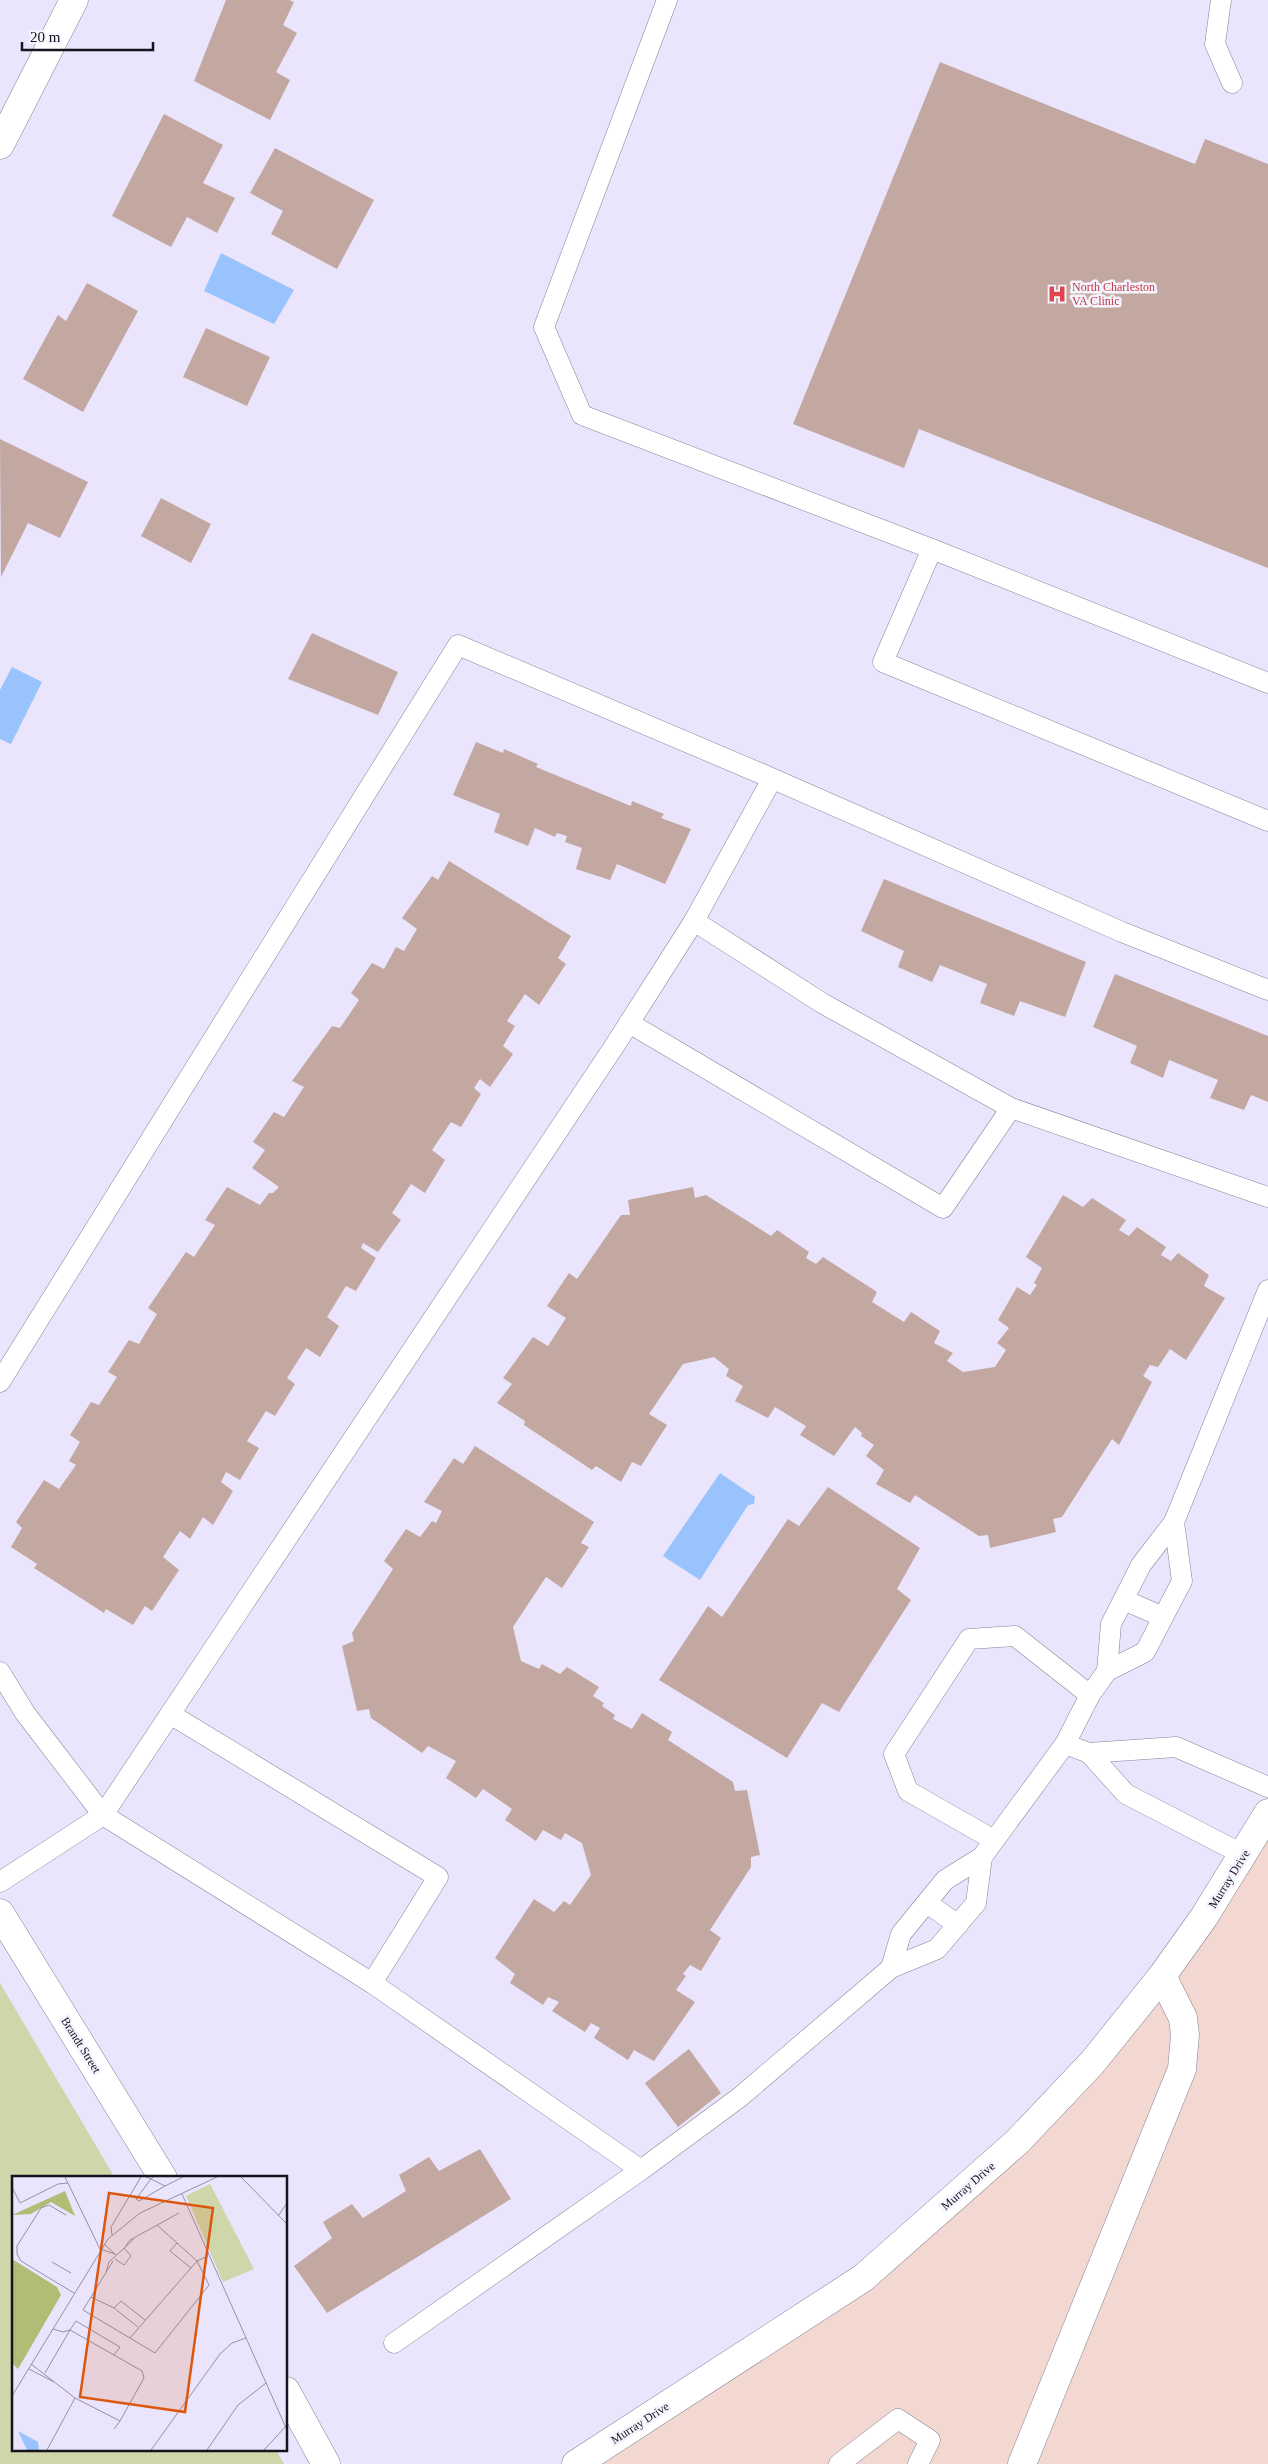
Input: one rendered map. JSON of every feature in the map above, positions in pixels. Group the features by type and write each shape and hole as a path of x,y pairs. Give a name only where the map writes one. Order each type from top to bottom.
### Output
{"street":[{"path":"0,146 74,0"},
{"name":"Murray Drive","path":"576,2464 863,2278 1018,2142 1092,2063 1162,1976 1204,1917 1244,1855 1268,1813"},
{"name":"Brandt Street","path":"0,1913 162,2176"},
{"path":"1022,2464 1182,2069 1185,2035 1183,2018 1162,1976"},
{"path":"288,2395 326,2464"}],"lane":[{"path":"668,0 544,327 582,414 932,549 1268,683"},
{"path":"1221,0 1215,44 1232,83"},
{"path":"932,549 883,662 1268,821"},
{"path":"0,1382 458,645 772,779 1122,932 1268,990"},
{"path":"0,1882 103,1815 629,1023 694,921 772,779"},
{"path":"694,921 822,1003 1011,1108 1268,1197"},
{"path":"629,1023 943,1208 1011,1108"},
{"path":"1107,1671 1111,1624 1140,1565 1174,1522 1268,1290"},
{"path":"892,1968 901,1934 945,1880 982,1857 1065,1744 1090,1695 1107,1671 1145,1652 1182,1581 1174,1522"},
{"path":"1124,1600 1163,1617"},
{"path":"994,1840 908,1791 894,1754 968,1639 1015,1636 1090,1695"},
{"path":"0,1672 25,1713 103,1815 372,1983 642,2170"},
{"path":"170,1714 438,1877 372,1983"},
{"path":"1065,1744 1089,1753 1176,1747 1268,1787"},
{"path":"1089,1753 1126,1794 1244,1855"},
{"path":"394,2343 642,2170 740,2097 892,1968 937,1949 976,1903 982,1857"},
{"path":"927,1903 958,1925"},
{"path":"839,2464 898,2419 930,2440 918,2464"}],"shaded area":[{"path":"1268,1813 1268,2464 576,2464 863,2278 1047,2112"}],"green space":[{"path":"0,1983 114,2176 12,2176 12,2452 277,2452 284,2464 0,2464"}],"water":[{"path":"221,253 294,290 274,324 204,291"},
{"path":"12,667 42,682 11,744 0,739 0,690"},
{"path":"720,1473 755,1497 754,1504 748,1505 700,1580 663,1556"}],"building":[{"path":"226,0 289,0 294,2 283,25 297,33 276,72 290,80 270,120 194,81"},
{"name":"North Charleston VA Clinic","path":"940,62 1195,164 1205,139 1268,164 1268,568 919,429 904,468 793,424"},
{"path":"164,114 223,145 203,183 235,198 217,233 187,217 171,247 112,216"},
{"path":"275,148 374,200 337,269 271,234 283,211 250,193"},
{"path":"87,283 138,311 83,412 23,379 58,315 66,321"},
{"path":"206,328 270,357 247,406 183,377"},
{"path":"0,439 88,482 60,538 28,523 1,577"},
{"path":"161,498 211,524 191,563 141,536"},
{"path":"312,633 398,672 378,715 288,679"},
{"path":"476,742 503,753 504,749 538,764 536,767 631,806 632,801 664,814 661,818 691,829 665,884 617,864 610,880 576,869 582,848 565,842 567,836 557,833 555,837 535,828 528,846 494,832 500,814 453,795"},
{"path":"449,861 571,936 558,958 566,964 539,1005 525,994 507,1021 515,1026 503,1046 513,1054 490,1087 480,1079 474,1088 481,1094 461,1127 451,1122 432,1150 445,1160 425,1193 411,1184 392,1213 401,1220 378,1252 363,1243 361,1248 376,1258 356,1291 346,1286 327,1317 339,1326 320,1357 306,1348 287,1378 295,1384 275,1416 266,1411 247,1441 259,1448 240,1480 226,1472 221,1482 233,1491 213,1525 203,1517 190,1539 180,1531 163,1557 179,1570 152,1611 145,1606 133,1625 106,1609 104,1613 34,1568 37,1564 11,1547 22,1528 16,1522 44,1480 59,1489 76,1465 69,1461 80,1442 70,1435 91,1402 99,1405 117,1377 108,1372 129,1340 139,1344 157,1314 148,1308 186,1252 194,1257 215,1225 205,1220 227,1187 260,1205 269,1193 273,1193 279,1187 252,1168 265,1150 253,1142 274,1112 284,1117 304,1087 292,1081 332,1026 340,1028 359,1000 351,993 372,963 384,969 396,947 404,951 417,929 402,918 432,876 438,880"},
{"path":"884,879 1086,962 1065,1017 1020,1001 1014,1016 980,1003 987,984 940,965 932,982 898,967 904,951 861,931"},
{"path":"1115,974 1268,1036 1268,1102 1251,1095 1244,1110 1210,1098 1218,1080 1169,1060 1163,1078 1130,1063 1137,1046 1093,1027"},
{"path":"693,1187 695,1198 706,1195 771,1236 777,1230 809,1252 806,1258 816,1264 823,1257 877,1292 872,1302 904,1322 911,1312 940,1331 934,1343 953,1353 947,1361 963,1372 995,1367 1006,1350 997,1343 1009,1328 998,1320 1017,1287 1030,1295 1037,1285 1034,1283 1042,1268 1026,1257 1063,1195 1083,1207 1092,1198 1126,1220 1119,1230 1129,1236 1137,1227 1166,1247 1161,1255 1171,1261 1178,1253 1209,1275 1204,1286 1225,1298 1186,1360 1170,1349 1158,1367 1150,1365 1143,1376 1152,1382 1119,1445 1112,1439 1062,1517 1053,1519 1056,1532 990,1548 988,1535 979,1536 915,1495 910,1503 876,1484 884,1470 866,1456 874,1445 861,1436 862,1433 855,1427 834,1456 800,1435 806,1426 775,1407 768,1418 735,1401 743,1386 726,1376 729,1369 714,1357 683,1364 649,1414 667,1425 641,1466 632,1462 621,1482 596,1466 592,1470 524,1425 525,1421 497,1403 512,1384 503,1378 533,1337 548,1346 566,1318 547,1306 569,1273 577,1279 621,1215 630,1215 628,1200"},
{"path":"475,1446 594,1522 581,1543 589,1547 562,1588 546,1577 513,1627 521,1661 539,1669 542,1664 560,1674 567,1667 599,1687 593,1696 604,1703 602,1706 615,1715 613,1719 632,1729 642,1713 672,1732 668,1740 733,1782 735,1791 747,1790 760,1855 751,1857 751,1867 710,1930 721,1938 701,1971 690,1965 683,1974 686,1976 676,1990 695,2002 654,2061 634,2050 628,2060 594,2038 600,2028 591,2023 585,2032 552,2011 559,2002 548,1997 543,2005 510,1983 515,1974 495,1958 534,1899 554,1912 564,1901 570,1905 591,1875 582,1843 565,1833 561,1840 543,1830 536,1841 505,1820 512,1809 483,1789 476,1798 446,1778 456,1761 428,1746 422,1753 371,1718 369,1709 357,1711 342,1646 354,1641 352,1633 393,1569 384,1561 406,1529 420,1537 432,1521 436,1523 442,1511 424,1502 454,1458 463,1464"},
{"path":"828,1487 920,1548 897,1589 911,1600 839,1712 822,1703 787,1758 659,1680 708,1606 722,1617 788,1519 799,1526"},
{"path":"689,2049 721,2093 678,2127 645,2083"},
{"path":"480,2149 511,2199 327,2313 294,2266 332,2238 323,2222 352,2204 363,2218 406,2191 399,2175 429,2157 439,2171"}],"place":[{"name":"North Charleston VA Clinic","path":"1057,294"}]}
